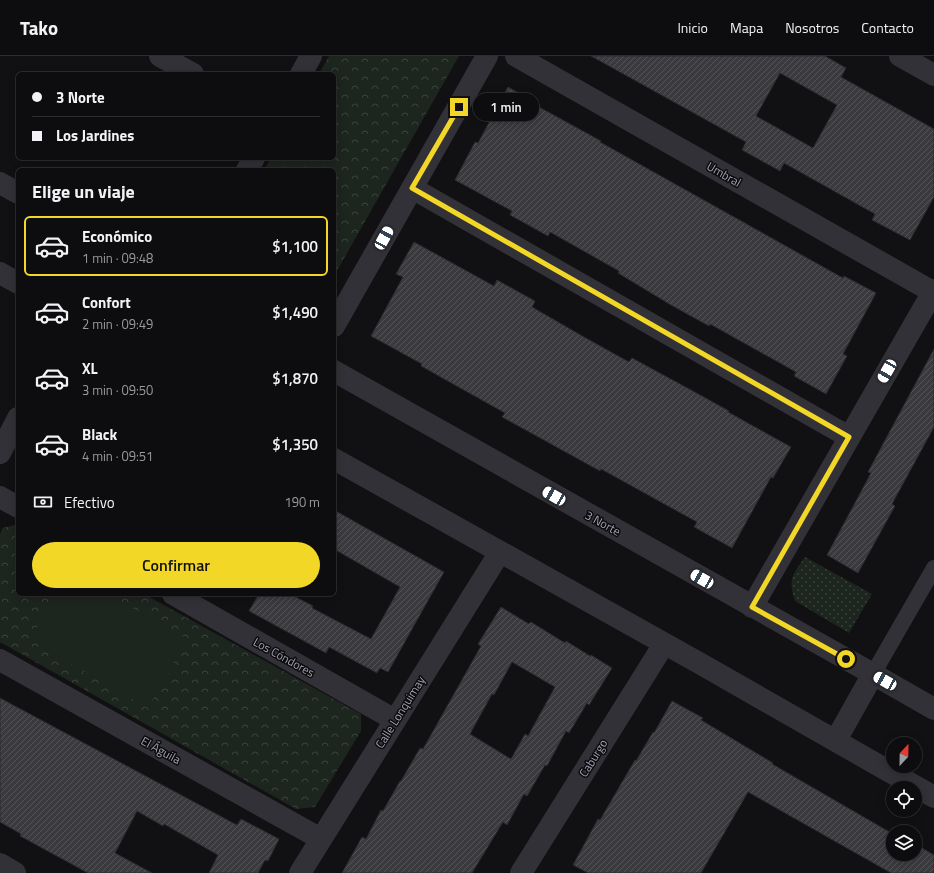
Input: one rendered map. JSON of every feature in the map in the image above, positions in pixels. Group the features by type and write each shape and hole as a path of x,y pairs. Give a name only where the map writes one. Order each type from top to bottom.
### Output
{"street":[{"path":"160,56 189,72"},
{"path":"302,72 311,56"},
{"path":"336,322 487,56"},
{"name":"Umbral","path":"516,56 933,291"},
{"path":"900,56 934,75"},
{"path":"0,183 16,192"},
{"path":"412,188 849,437"},
{"path":"0,273 16,282"},
{"path":"752,607 933,291"},
{"name":"3 Norte","path":"336,372 934,709"},
{"path":"0,453 16,422"},
{"path":"336,460 836,740 934,797"},
{"path":"0,497 16,506"},
{"name":"Calle Lonquimay","path":"300,873 500,552"},
{"name":"Los Cóndores","path":"177,596 396,720"},
{"name":"Caburgo","path":"521,873 664,644"},
{"name":"El Águila","path":"0,660 321,839"},
{"path":"836,740 872,674"},
{"path":"0,864 15,873"}],"lane":[{"path":"872,674 934,568"}],"green space":[{"path":"329,56 459,56 336,272 336,168 265,168 270,160 336,160 336,72 320,72"},
{"path":"16,525 16,596 148,596 361,714 361,731 315,807 296,809 0,642 0,534 3,528"},
{"path":"805,557 872,594 849,633 795,601 792,578"},
{"path":"55,596 112,596 187,639 148,708 30,640"}],"building":[{"path":"591,56 825,56 846,68 841,77 934,129 934,197 910,240 872,220 875,214 784,163 780,171 742,150 746,142","holes":["780,73 837,105 813,148 756,116"]},
{"path":"508,87 540,105 539,107 601,141 600,142 843,278 844,276 876,293 843,354 847,356 826,394 794,376 796,372 710,324 709,326 671,305 618,273 619,271 550,232 548,236 510,215 512,211 455,180 475,142 478,143"},
{"path":"414,242 494,286 497,280 535,301 532,307 584,337 629,362 632,358 791,447 773,478 771,477 732,548 694,527 697,522 502,417 505,413 371,336 403,277 396,274"},
{"path":"934,349 934,427 892,504 895,506 858,573 827,555 871,473 868,472"},
{"path":"336,511 444,572 388,672 380,668 377,673 329,647 326,653 249,611 258,596 294,596 313,606 312,608 371,639 400,587 336,550"},
{"path":"501,607 529,624 531,622 565,643 566,641 612,668 589,705 587,703 569,733 566,731 547,766 545,765 527,796 524,794 507,825 503,822 472,873 342,873 362,837 366,839 381,810 383,811 420,748 423,749 481,646 478,644","holes":["512,662 555,687 528,736 525,734 511,759 470,734"]},
{"path":"0,698 237,825 241,819 279,839 268,861 265,860 258,873 209,873 218,855 164,824 163,826 137,811 115,853 152,873 88,873 20,836 21,834 0,822"},
{"path":"672,701 703,718 701,720 773,763 772,764 886,830 886,861 922,861 922,848 934,855 934,873 891,873 748,792 701,873 588,873 573,865 598,819 600,820 635,760 636,761 653,732 654,733"}],"route":[{"path":"459,107 412,188 849,437 752,607 846,659"}]}
